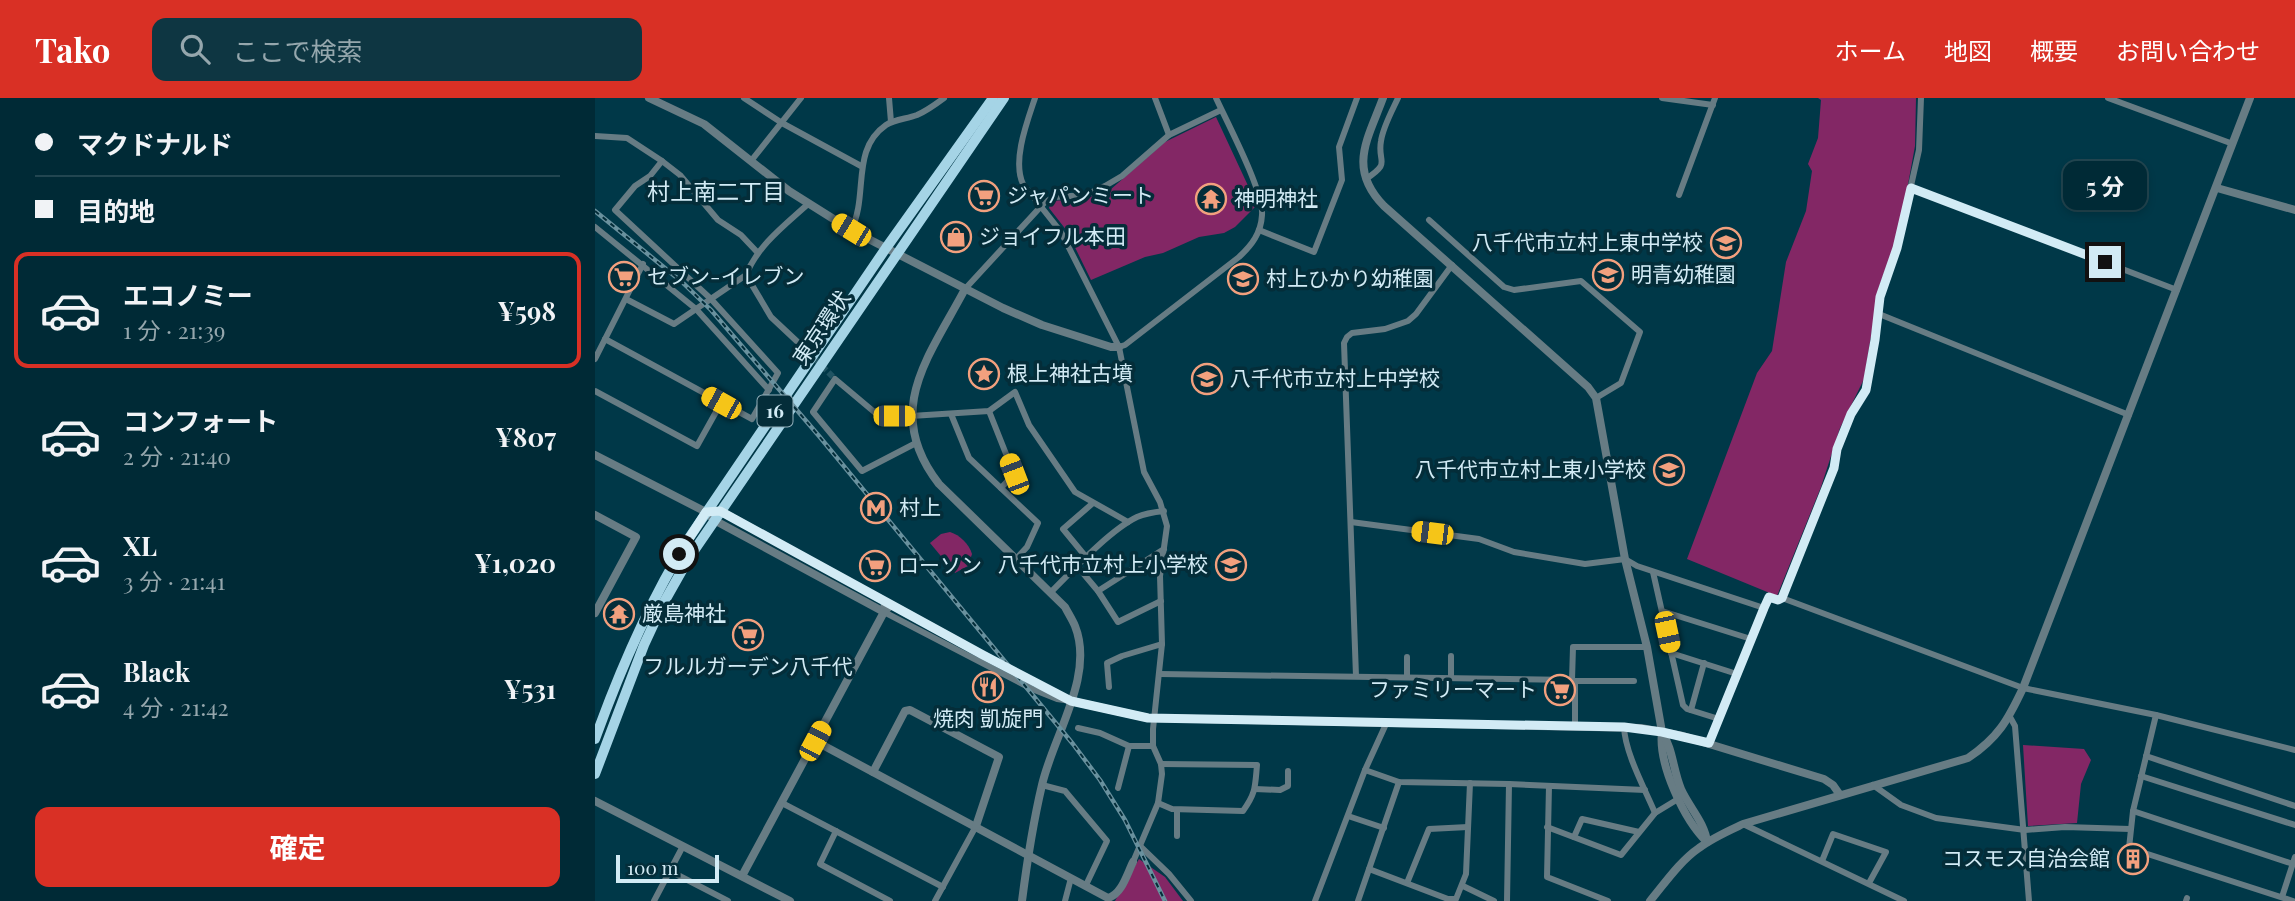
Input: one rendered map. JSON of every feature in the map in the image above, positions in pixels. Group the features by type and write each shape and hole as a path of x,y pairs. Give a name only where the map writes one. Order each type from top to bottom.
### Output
{"highway":[{"name":"東京環状","path":"595,774 653,625 689,558 993,98"},
{"name":"東京環状","path":"595,739 625,659 670,568 706,512 891,251 1004,98"}],"street":[{"path":"649,98 704,124 808,204 851,230 1042,325 1111,347 1125,345 1239,257 1253,242 1259,230 1263,212 1258,193 1216,98"},
{"path":"744,98 753,101 782,123 861,166"},
{"path":"751,161 801,98"},
{"path":"889,98 891,122"},
{"path":"851,230 859,201 861,166 872,140 884,126 917,115 944,98"},
{"path":"815,741 1086,886 1104,899 1114,896 1133,863 1157,803 1162,774 1161,764 1153,746 1153,729 1160,674 1160,576 1167,526 1164,511 1144,472 1119,347 1061,232 1023,184 1018,171 1035,98"},
{"path":"1155,98 1169,135"},
{"path":"1259,230 1314,252 1342,180 1339,147 1357,98"},
{"path":"1383,98 1363,151 1366,179 1372,192 1384,206 1588,387 1596,398 1625,559 1647,647 1662,732 1661,743 1678,799 1707,842"},
{"path":"1366,179 1381,167 1381,141 1398,98"},
{"path":"1661,98 1714,101 1679,195"},
{"path":"1782,598 1834,468 1837,449 1851,414 1866,390 1880,297 1897,248 1919,150 1921,98"},
{"path":"2108,98 2233,144"},
{"path":"1650,901 1688,857 1707,842 1743,824 1968,758 1998,734 2010,717 2023,688 2217,188 2249,98"},
{"path":"1022,901 1042,785 1071,701 1080,665 1076,627 1065,607 1051,592 939,484 927,469 916,443 911,416 914,392 923,368 965,289 1040,206 1055,197 1086,195 1105,186 1133,167 1169,135 1221,110"},
{"path":"595,136 627,138 662,161 680,175 719,220 741,235 758,253"},
{"path":"605,339 752,419 778,373 711,299 615,210 635,186 650,176 662,161"},
{"path":"1911,188 2177,290"},
{"path":"2217,188 2295,209"},
{"path":"626,299 674,324 746,275 758,253 771,238 808,204"},
{"path":"1429,220 1504,287 1514,290 1581,281 1640,332 1621,383 1596,398"},
{"path":"595,227 696,309 769,390"},
{"path":"595,359 643,264"},
{"path":"1356,676 1344,343 1352,333 1385,329 1408,321 1452,265"},
{"path":"746,275 771,317 803,347"},
{"path":"1879,314 2129,415"},
{"path":"916,443 862,471 813,412 835,379 879,416 989,411 1016,392 1029,425 1075,492 1128,522"},
{"path":"595,390 697,446 721,403"},
{"path":"989,411 1014,474 1001,488"},
{"path":"951,414 969,458 1038,523 1027,547 1016,559"},
{"path":"595,455 888,603 1071,701"},
{"path":"1086,558 1063,529 1093,503"},
{"path":"1051,592 1128,522 1149,513 1164,511"},
{"path":"595,515 636,537 595,613"},
{"path":"717,516 884,612 1032,689 1057,699 1148,718 1624,727 1662,732 1709,743 1824,779 1833,785 1840,795"},
{"path":"1351,522 1479,539 1514,552 1585,564 1625,559 1653,572 1764,608"},
{"path":"1098,591 1164,549"},
{"path":"1077,566 1098,591 1118,622 1161,601"},
{"path":"1653,572 1683,705 1719,719"},
{"path":"1709,743 1769,597 1778,600 1782,598 2023,688 2156,715 2295,750"},
{"path":"742,876 888,603"},
{"path":"1662,611 1751,639"},
{"path":"1109,687 1107,663 1161,643"},
{"path":"1160,674 1572,680 1573,647 1647,647"},
{"path":"1671,653 1737,674"},
{"path":"1451,656 1451,678"},
{"path":"1406,677 1407,657"},
{"path":"1691,710 1704,663"},
{"path":"1573,675 1583,675 1587,681"},
{"path":"1575,726 1575,681 1634,681"},
{"path":"873,772 905,711 910,710 999,757 976,826 935,901"},
{"path":"2156,715 2133,811 2129,848 2293,901"},
{"path":"2010,717 2015,726 2029,901"},
{"path":"1315,901 1365,770 1386,724"},
{"path":"1624,727 1655,813"},
{"path":"1078,728 1100,733 1129,746 1153,746"},
{"path":"1662,732 1668,741 1679,785 1706,831 1707,842"},
{"path":"1118,788 1129,746"},
{"path":"2146,756 2295,806"},
{"path":"1157,803 1177,810 1243,811 1254,796 1255,789 1257,765 1161,764"},
{"path":"1365,770 1399,782 1645,790"},
{"path":"1255,789 1280,790 1288,786 1288,771"},
{"path":"2141,776 2295,825"},
{"path":"1357,901 1399,782"},
{"path":"1370,869 1456,899 1463,886 1468,862 1470,783"},
{"path":"1507,901 1509,784"},
{"path":"1042,785 1065,791 1107,841 1086,886"},
{"path":"1873,785 1901,805 1925,815 2025,830 2065,827 2130,829"},
{"path":"1549,786 1547,877 1608,901"},
{"path":"1547,827 1621,855 1655,813 1678,799"},
{"path":"595,801 790,901"},
{"path":"782,803 943,887"},
{"path":"1177,810 1177,836"},
{"path":"2133,811 2294,860 2282,897"},
{"path":"1348,816 1384,828"},
{"path":"1574,837 1582,819 1639,832"},
{"path":"1743,824 1904,901"},
{"path":"1407,883 1429,829 1468,827"},
{"path":"836,831 820,864 890,901"},
{"path":"1822,861 1833,834 1886,852 1869,883"},
{"path":"654,901 683,846"},
{"path":"1141,847 1169,874 1191,901"},
{"path":"670,871 728,901"},
{"path":"1065,901 1071,878"},
{"path":"1463,886 1494,901"}],"shaded area":[{"path":"1818,98 1916,98 1915,146 1900,228 1879,287 1864,379 1840,428 1821,487 1777,596 1687,559 1757,373 1772,351 1786,262 1806,211 1812,171 1808,164 1818,138 1821,100"},
{"path":"1216,117 1257,205 1235,227 1224,233 1199,237 1091,280 1067,231 1049,208 1051,201 1089,197 1110,190 1165,142"},
{"path":"950,532 964,540 972,554 968,566 955,573 930,543 941,534"},
{"path":"2023,745 2084,749 2091,760 2081,784 2077,823 2028,826"},
{"path":"1139,859 1165,877 1183,901 1115,901"}],"tunnel":[{"path":"803,347 835,379"}],"railway":[{"path":"595,211 682,282 711,310 819,436 1100,780 1125,820 1165,901"}],"place":[{"name":"ジャパンミート","path":"984,196"},
{"name":"神明神社","path":"1211,199"},
{"name":"ジョイフル本田","path":"956,237"},
{"name":"八千代市立村上東中学校","path":"1726,243"},
{"name":"明青幼稚園","path":"1608,275"},
{"name":"セブン-イレブン","path":"624,277"},
{"name":"村上ひかり幼稚園","path":"1243,279"},
{"name":"根上神社古墳","path":"984,374"},
{"name":"八千代市立村上中学校","path":"1207,379"},
{"name":"八千代市立村上東小学校","path":"1669,470"},
{"name":"村上","path":"876,508"},
{"name":"八千代市立村上小学校","path":"1231,565"},
{"name":"ローソン","path":"875,566"},
{"name":"厳島神社","path":"619,614"},
{"name":"フルルガーデン八千代","path":"748,635"},
{"name":"焼肉 凱旋門","path":"988,687"},
{"name":"ファミリーマート","path":"1560,690"},
{"name":"コスモス自治会館","path":"2133,859"}],"district":[{"name":"村上南二丁目","path":"716,192"}],"route":[{"path":"679,554 706,512 720,511 983,655 1059,692 1071,701 1148,718 1624,727 1641,728 1709,743 1769,597 1778,600 1782,598 1834,468 1837,449 1851,414 1866,390 1880,297 1897,248 1911,188 2105,262"}]}
